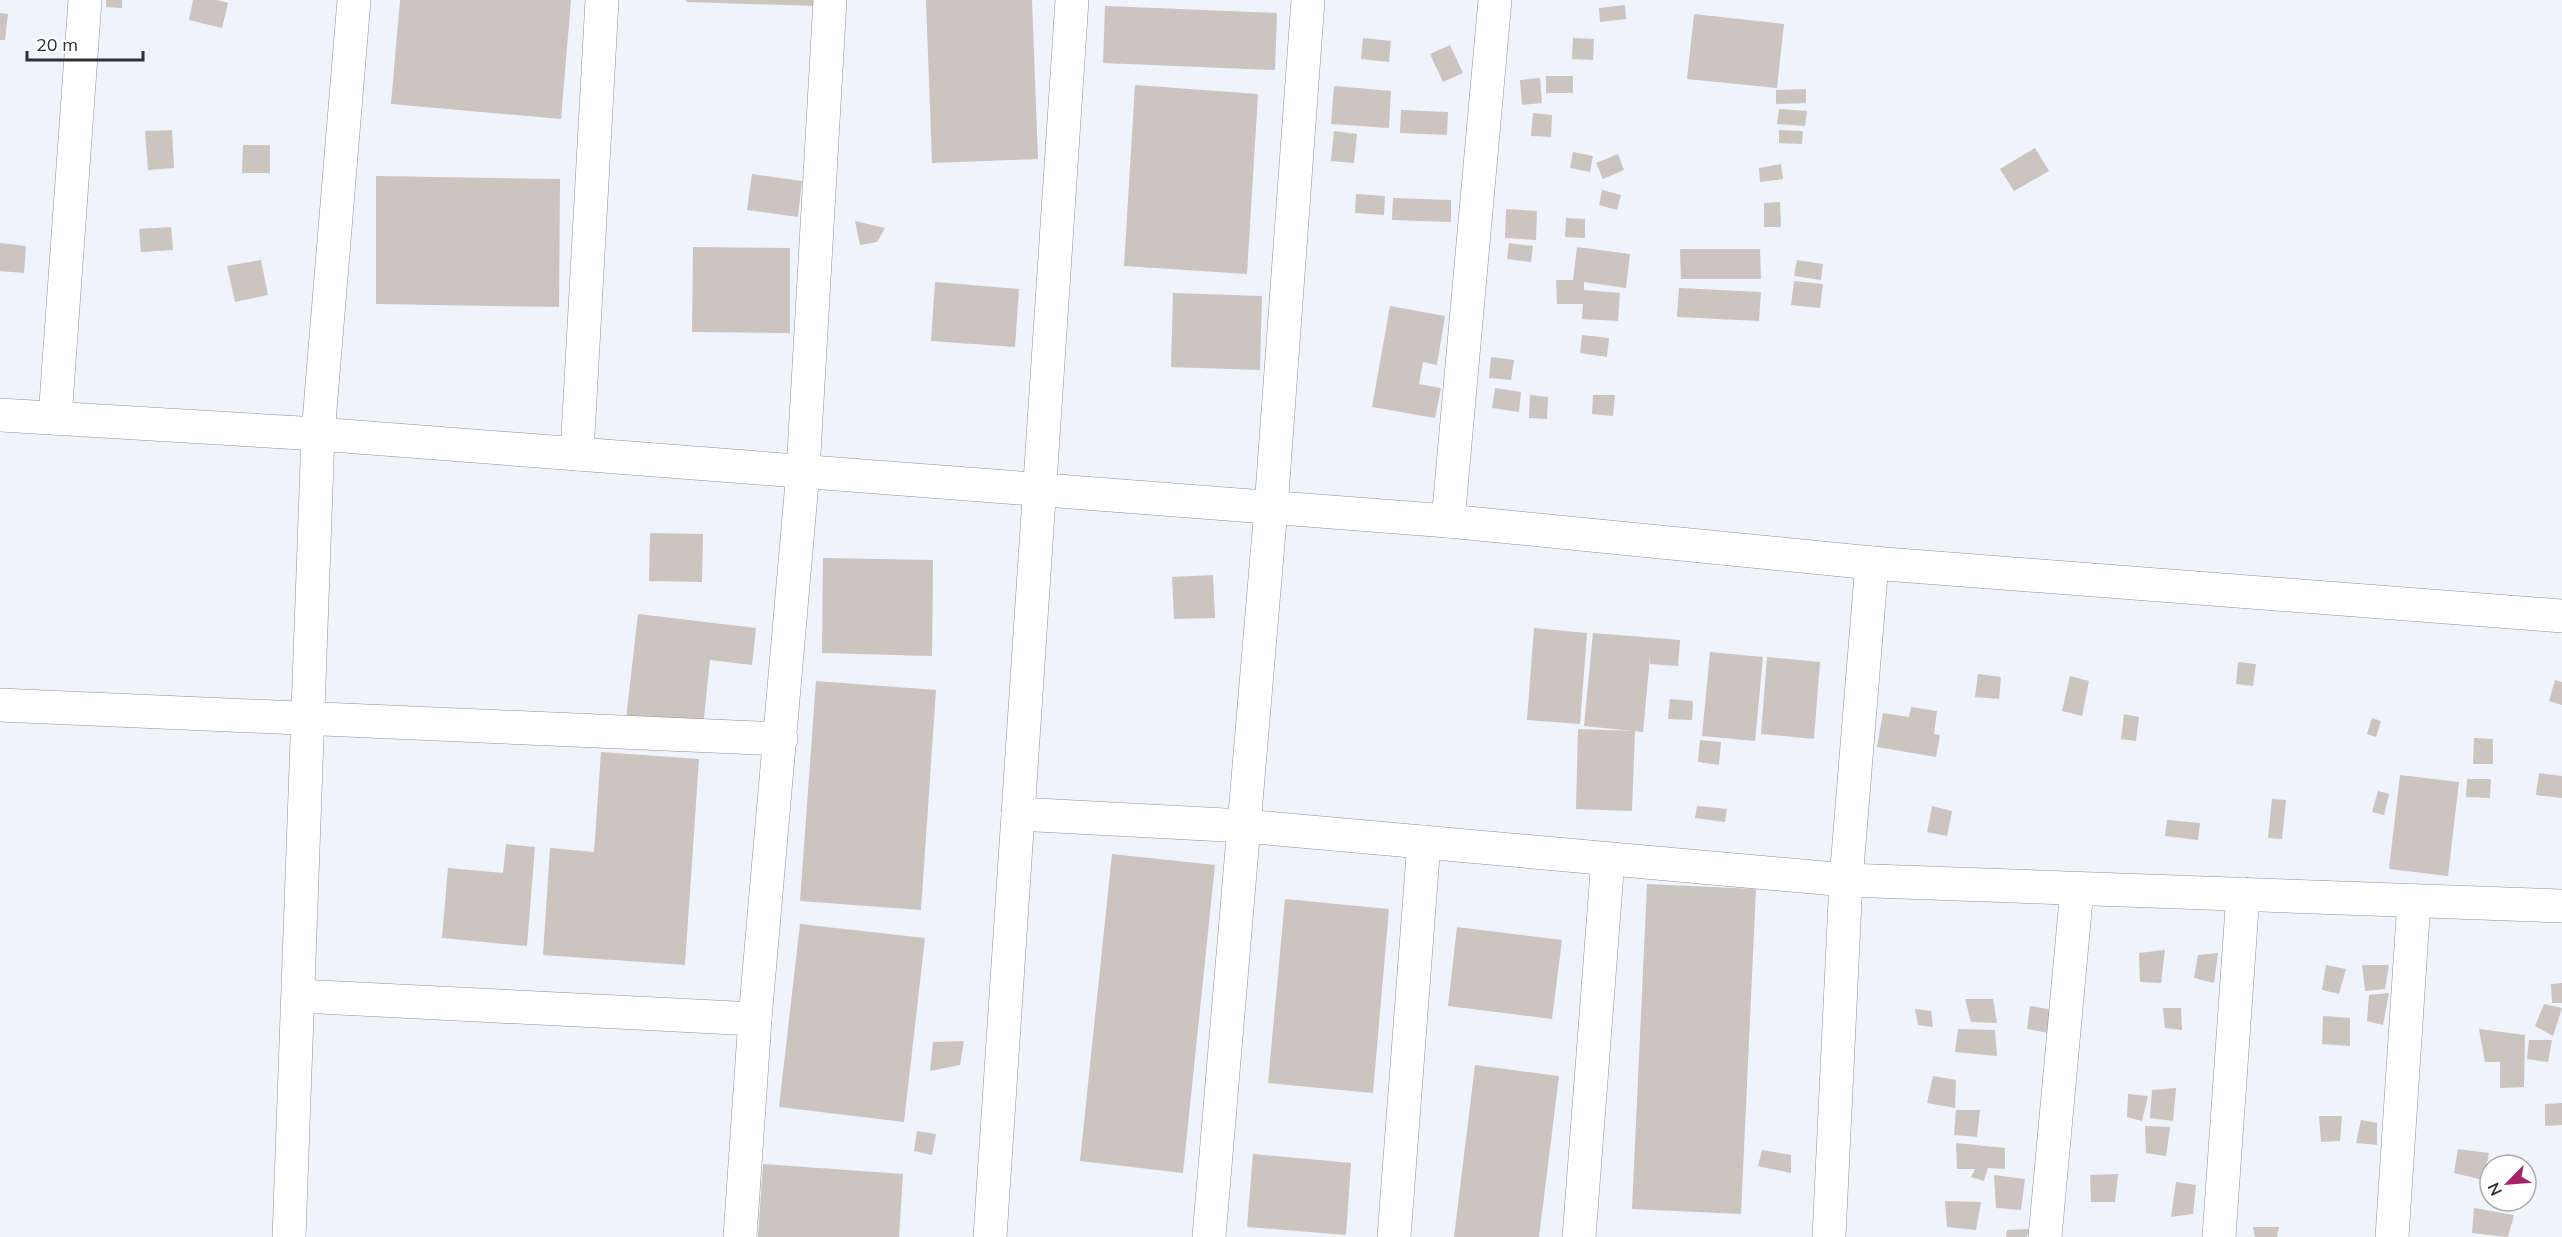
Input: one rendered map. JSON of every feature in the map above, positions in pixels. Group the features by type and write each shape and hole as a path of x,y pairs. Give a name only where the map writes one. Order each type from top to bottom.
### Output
{"street":[{"path":"55,418 85,0"},
{"path":"289,1237 318,434 354,0"},
{"path":"577,454 602,0"},
{"path":"740,1237 755,1019 803,471 830,0"},
{"path":"990,1237 1072,0"},
{"path":"1209,1237 1271,508 1308,0"},
{"path":"1448,521 1495,0"},
{"path":"0,415 318,434 1448,521 1872,563 2562,615"},
{"path":"1829,1237 1846,880 1872,563"},
{"path":"0,705 781,740"},
{"path":"1018,814 1244,826 1846,880 2562,906"},
{"path":"1394,1237 1424,842"},
{"path":"1579,1237 1608,859"},
{"path":"2045,1237 2077,889"},
{"path":"2219,1237 2243,894"},
{"path":"2392,1237 2414,901"},
{"path":"299,996 755,1019"}],"building":[{"path":"106,0 122,0 122,8 106,7"},
{"path":"193,0 217,0 228,3 222,28 189,20"},
{"path":"400,0 571,0 561,119 391,104"},
{"path":"686,0 817,0 817,6 686,2"},
{"path":"926,0 1032,0 1038,159 932,163"},
{"path":"1625,5 1626,19 1600,22 1599,8"},
{"path":"1105,6 1277,13 1275,70 1103,63"},
{"path":"0,13 8,14 5,40 0,40"},
{"path":"1694,14 1784,24 1777,88 1687,79"},
{"path":"1363,38 1391,41 1389,62 1361,59"},
{"path":"1573,38 1594,39 1593,60 1572,59"},
{"path":"1450,45 1463,73 1443,82 1430,54"},
{"path":"1546,76 1573,76 1573,93 1546,93"},
{"path":"1540,78 1542,103 1522,105 1520,80"},
{"path":"1135,85 1258,94 1247,274 1124,266"},
{"path":"1334,86 1391,91 1389,128 1331,124"},
{"path":"1806,89 1806,103 1776,104 1776,90"},
{"path":"1779,109 1807,111 1805,126 1777,124"},
{"path":"1401,110 1448,112 1447,135 1400,133"},
{"path":"1533,113 1552,115 1551,137 1531,136"},
{"path":"172,130 174,168 148,170 145,131"},
{"path":"1779,130 1803,131 1802,144 1779,143"},
{"path":"1334,131 1357,134 1354,163 1331,161"},
{"path":"243,145 270,145 270,173 242,173"},
{"path":"2035,148 2049,171 2014,191 2000,169"},
{"path":"1573,152 1593,156 1590,172 1570,168"},
{"path":"1618,154 1624,170 1603,179 1596,163"},
{"path":"1781,164 1783,179 1760,182 1759,168"},
{"path":"752,174 802,181 798,217 747,210"},
{"path":"376,176 560,179 559,307 376,304"},
{"path":"1602,190 1621,195 1617,210 1599,205"},
{"path":"1356,194 1385,196 1384,215 1355,213"},
{"path":"1393,198 1451,200 1451,222 1392,220"},
{"path":"1780,202 1781,227 1764,227 1764,203"},
{"path":"1506,209 1537,211 1536,240 1505,238"},
{"path":"1566,218 1585,219 1585,238 1565,237"},
{"path":"855,221 885,228 877,242 860,245"},
{"path":"171,227 173,250 141,252 139,229"},
{"path":"0,243 26,246 24,273 0,271"},
{"path":"1509,243 1533,246 1531,262 1507,259"},
{"path":"693,247 790,248 790,333 692,332"},
{"path":"1577,247 1630,254 1626,288 1584,282 1584,290 1620,293 1618,321 1582,319 1583,304 1557,304 1556,280 1573,280"},
{"path":"1680,249 1760,249 1761,279 1681,279"},
{"path":"261,260 268,295 235,302 227,266"},
{"path":"1797,260 1823,264 1821,280 1794,276"},
{"path":"1794,281 1823,284 1820,308 1791,305"},
{"path":"935,282 1019,289 1015,347 931,341"},
{"path":"1679,288 1761,292 1759,321 1677,317"},
{"path":"1173,293 1262,296 1260,370 1171,367"},
{"path":"1390,306 1445,316 1437,365 1423,362 1419,384 1441,388 1435,418 1372,407"},
{"path":"1582,335 1609,338 1607,357 1580,353"},
{"path":"1491,357 1514,360 1511,380 1489,378"},
{"path":"1495,388 1521,392 1519,412 1492,408"},
{"path":"1530,395 1548,397 1547,419 1529,418"},
{"path":"1593,395 1615,395 1613,416 1592,414"},
{"path":"650,533 703,534 702,582 649,581"},
{"path":"823,558 933,560 932,656 822,653"},
{"path":"1213,575 1215,618 1174,619 1172,577"},
{"path":"638,614 756,628 752,665 710,660 703,727 626,719"},
{"path":"1534,628 1587,633 1580,724 1527,720"},
{"path":"1593,633 1680,640 1678,666 1650,664 1650,657 1643,732 1584,726"},
{"path":"1710,652 1763,657 1755,741 1702,736"},
{"path":"1767,657 1820,662 1814,739 1761,734"},
{"path":"2238,662 2256,664 2253,686 2236,684"},
{"path":"1978,674 2001,677 1999,699 1975,697"},
{"path":"2070,676 2089,681 2082,716 2062,711"},
{"path":"2555,680 2562,682 2562,705 2549,701"},
{"path":"816,681 936,690 921,910 800,901"},
{"path":"1670,699 1693,701 1692,720 1668,719"},
{"path":"1911,707 1937,711 1934,734 1940,735 1936,757 1877,747 1883,713 1909,717"},
{"path":"2124,714 2139,717 2136,741 2121,739"},
{"path":"2372,718 2381,721 2376,737 2367,734"},
{"path":"1578,729 1635,731 1632,811 1576,809"},
{"path":"2474,738 2493,739 2493,764 2473,764"},
{"path":"1700,740 1721,742 1719,765 1698,762"},
{"path":"601,752 699,759 685,965 543,955 550,848 594,852"},
{"path":"2539,773 2562,776 2562,798 2536,795"},
{"path":"2400,775 2459,782 2448,876 2389,869"},
{"path":"2467,779 2491,779 2490,798 2466,797"},
{"path":"2378,791 2389,794 2384,815 2372,812"},
{"path":"2272,799 2286,800 2282,839 2268,838"},
{"path":"1697,806 1727,809 1725,822 1695,818"},
{"path":"1932,806 1952,811 1947,836 1927,832"},
{"path":"2167,820 2200,823 2198,840 2165,836"},
{"path":"506,844 535,847 527,946 442,938 448,868 503,873"},
{"path":"1112,854 1215,865 1183,1173 1080,1161"},
{"path":"1647,884 1756,889 1741,1214 1632,1209"},
{"path":"1285,899 1389,909 1373,1093 1268,1083"},
{"path":"800,924 925,938 904,1122 779,1107"},
{"path":"1457,927 1562,940 1552,1019 1448,1006"},
{"path":"2165,950 2161,983 2140,982 2139,953"},
{"path":"2218,953 2214,983 2194,978 2198,955"},
{"path":"2326,965 2346,969 2339,994 2322,990"},
{"path":"2362,965 2389,965 2385,989 2365,991"},
{"path":"2562,983 2562,1003 2552,1003 2551,984"},
{"path":"2389,993 2383,1025 2367,1021 2369,995"},
{"path":"1965,999 1993,999 1997,1023 1971,1022"},
{"path":"2544,1004 2562,1008 2553,1036 2535,1026"},
{"path":"2030,1006 2052,1010 2049,1033 2027,1029"},
{"path":"2163,1008 2181,1008 2182,1030 2165,1028"},
{"path":"1915,1009 1931,1011 1933,1027 1918,1025"},
{"path":"2323,1016 2350,1018 2350,1046 2322,1044"},
{"path":"1958,1029 1995,1030 1997,1056 1955,1052"},
{"path":"2479,1029 2525,1035 2524,1087 2500,1088 2500,1062 2485,1062"},
{"path":"2529,1040 2552,1040 2548,1062 2527,1059"},
{"path":"964,1041 960,1065 930,1071 933,1042"},
{"path":"1475,1065 1559,1076 1539,1237 1454,1237"},
{"path":"1933,1076 1956,1080 1955,1108 1927,1103"},
{"path":"2176,1088 2173,1121 2150,1118 2152,1090"},
{"path":"2128,1094 2148,1096 2142,1121 2127,1117"},
{"path":"2562,1103 2562,1125 2545,1126 2545,1104"},
{"path":"1956,1110 1980,1110 1977,1137 1954,1135"},
{"path":"2319,1116 2342,1116 2340,1141 2321,1142"},
{"path":"2361,1120 2377,1123 2377,1145 2356,1143"},
{"path":"2145,1126 2170,1127 2166,1156 2146,1153"},
{"path":"917,1131 936,1134 932,1155 914,1151"},
{"path":"1956,1143 2005,1148 2005,1169 1988,1168 1984,1181 1971,1177 1975,1169 1957,1169"},
{"path":"2458,1149 2489,1153 2478,1153 2478,1179 2454,1173"},
{"path":"1762,1150 1791,1155 1791,1173 1758,1166"},
{"path":"1253,1154 1351,1163 1346,1235 1247,1227"},
{"path":"763,1164 903,1174 899,1237 758,1237"},
{"path":"2118,1174 2115,1202 2091,1202 2090,1175"},
{"path":"1994,1175 2025,1179 2021,1210 1996,1208"},
{"path":"2176,1182 2196,1185 2193,1214 2171,1217"},
{"path":"1945,1201 1981,1202 1976,1230 1947,1227"},
{"path":"2474,1208 2478,1209 2478,1213 2514,1215 2508,1237 2472,1233"},
{"path":"2253,1227 2279,1227 2277,1237 2255,1237"},
{"path":"2029,1229 2027,1237 2006,1237 2007,1230"}]}
